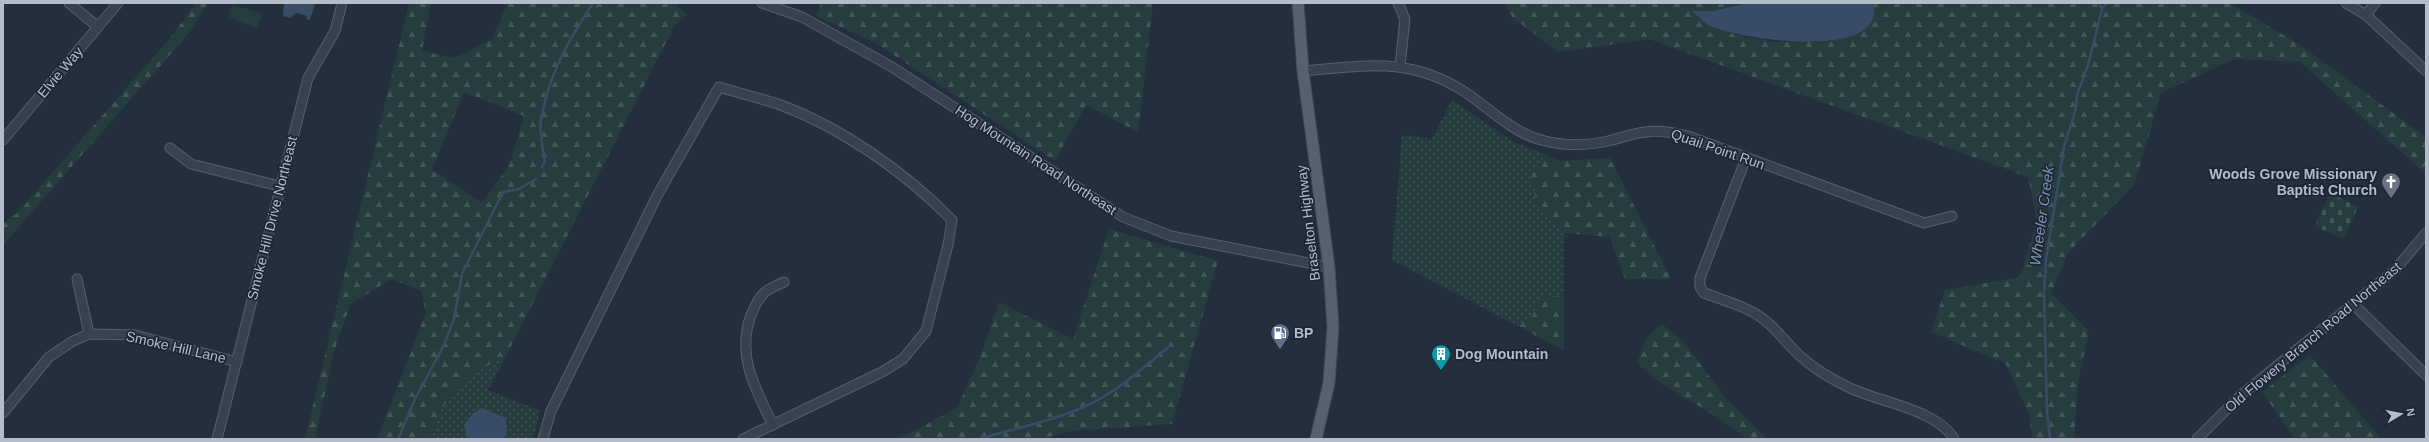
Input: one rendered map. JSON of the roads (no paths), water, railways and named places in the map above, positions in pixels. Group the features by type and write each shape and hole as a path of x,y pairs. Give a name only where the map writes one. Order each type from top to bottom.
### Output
{"main road":[{"name":"Braselton Highway","path":"1298,3 1303,72 1329,267 1332,327 1328,383 1316,439"}],"street":[{"path":"69,3 98,27"},
{"name":"Elvie Way","path":"4,136 118,3"},
{"name":"Smoke Hill Drive Northeast","path":"217,439 279,186 308,78 335,31 342,3"},
{"name":"Hog Mountain Road Northeast","path":"762,3 802,17 892,67 1124,217 1171,236 1329,267"},
{"path":"1398,3 1405,19 1400,66"},
{"path":"2346,3 2366,15 2426,71"},
{"path":"2366,15 2375,3"},
{"name":"Quail Point Run","path":"1303,72 1360,66 1400,66 1420,69 1440,77 1464,92 1517,130 1541,140 1565,144 1589,144 1645,132 1667,131 1688,136 1924,223 1952,216"},
{"path":"543,439 551,411 658,194 719,87 778,104 816,121 874,155 923,190 952,220 948,244 926,331 914,348 903,359 882,372 743,439"},
{"path":"170,148 191,164 279,186"},
{"path":"1746,158 1700,278 1700,286 1704,293 1748,310 1767,322 1799,356 1824,375 1853,389 1932,419 1951,433 1954,439"},
{"name":"Old Flowery Branch Road Northeast","path":"2197,439 2241,396 2395,270 2426,233"},
{"path":"77,279 89,334"},
{"path":"773,425 751,381 745,357 746,331 754,309 765,292 784,282"},
{"path":"2354,305 2426,375"},
{"name":"Smoke Hill Lane","path":"3,413 49,357 73,341 89,334 135,335 237,362"}],"water":[{"path":"284,3 315,4 310,20 306,19 307,16 296,13 290,18 283,16"},
{"path":"1748,3 1874,3 1874,13 1873,18 1864,30 1846,38 1823,41 1796,41 1769,39 1723,30 1708,25 1692,11 1713,11"},
{"path":"482,408 506,418 507,433 504,439 467,439 464,425 472,414"}],"waterway":[{"path":"542,167 545,162 540,130 544,104 554,73 561,58 593,3"},
{"name":"Wheeler Creek","path":"2099,3 2102,9"},
{"name":"Wheeler Creek","path":"2050,439 2047,411 2044,293 2046,260 2064,147 2076,108 2077,95 2088,65 2102,9 2107,3"},
{"path":"398,439 415,399 443,347 454,319 462,274 503,192 519,189 536,179"},
{"path":"980,439 1048,420 1088,405 1120,386 1170,346"}],"place":[{"name":"Woods Grove Missionary Baptist Church","path":"2391,199"},
{"name":"BP","path":"1280,350"},
{"name":"Dog Mountain","path":"1441,371"}]}
